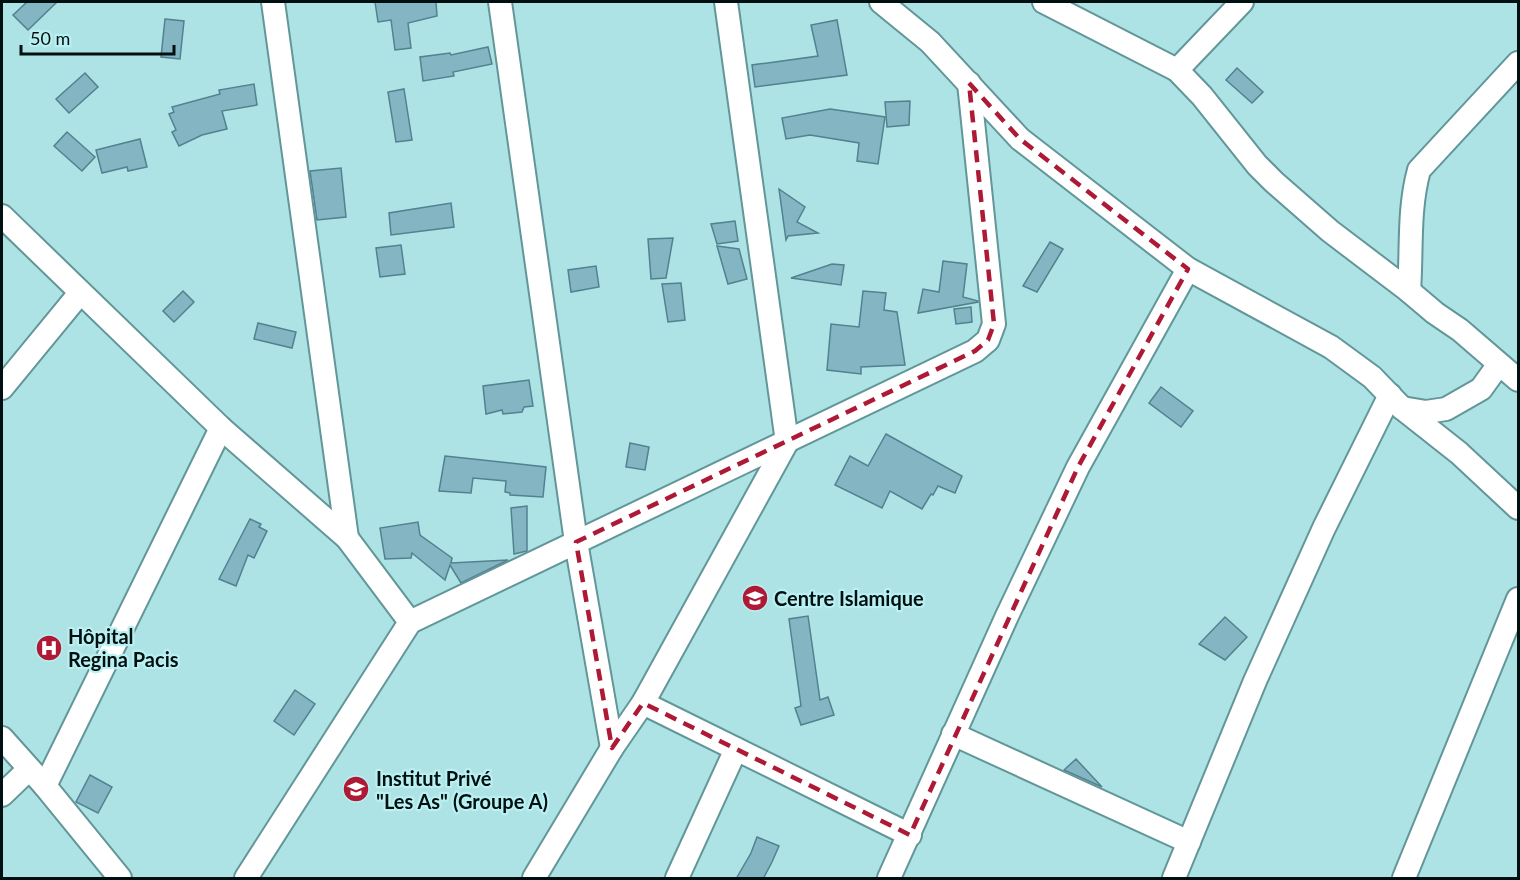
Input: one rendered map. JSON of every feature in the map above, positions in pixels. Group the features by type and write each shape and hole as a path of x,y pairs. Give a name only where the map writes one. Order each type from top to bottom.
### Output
{"street":[{"path":"273,2 347,538"},
{"path":"500,2 576,542 612,748"},
{"path":"534,879 612,748 643,703 787,442 726,2"},
{"path":"882,2 930,42 1020,139 1188,269 1330,347 1372,377 1396,402 1458,453 1518,508"},
{"path":"1044,2 1177,70 1202,96 1257,165 1274,182 1330,231 1460,330 1518,380"},
{"path":"1177,70 1242,2"},
{"path":"1409,291 1411,215 1413,192 1419,171 1517,67"},
{"path":"246,879 410,622 975,351 988,340 994,324 969,83"},
{"path":"2,216 221,428 347,538 410,622"},
{"path":"889,879 953,734 1078,467 1188,269"},
{"path":"2,388 80,293"},
{"path":"1396,402 1426,412 1446,409 1481,389 1500,364"},
{"path":"1174,879 1255,681 1324,528 1396,402"},
{"path":"45,786 221,428"},
{"path":"1404,879 1518,599"},
{"path":"643,703 910,835"},
{"path":"953,734 1189,842"},
{"path":"2,738 45,786 120,879"},
{"path":"677,879 736,749"},
{"path":"2,795 30,769"}],"highlighted area":[{"path":"969,83 1020,139 1188,269 1078,467 910,835 643,703 612,748 576,542 975,351 988,340 994,324"}],"building":[{"path":"27,2 57,2 28,30 13,15"},
{"path":"375,2 436,2 437,16 408,23 411,48 395,50 391,20 378,22"},
{"path":"165,19 184,21 180,59 161,57"},
{"path":"837,20 847,75 755,87 752,65 818,56 811,25"},
{"path":"488,47 492,64 453,72 454,76 423,81 420,57 450,53 451,55"},
{"path":"1237,68 1263,92 1252,103 1226,80"},
{"path":"85,73 98,87 69,113 56,99"},
{"path":"254,84 257,105 222,111 227,129 202,135 179,146 172,132 176,130 169,114 174,112 172,107 220,94 219,90"},
{"path":"404,89 412,140 396,142 388,92"},
{"path":"910,101 909,125 887,127 885,102"},
{"path":"830,109 885,117 878,164 857,161 859,143 810,135 786,139 782,118"},
{"path":"67,132 95,157 82,171 54,146"},
{"path":"140,139 147,167 128,171 127,167 102,173 96,150"},
{"path":"341,168 346,217 317,220 310,171"},
{"path":"779,189 805,207 797,222 818,233 788,236 786,240"},
{"path":"451,203 454,227 391,235 389,213"},
{"path":"735,221 738,241 717,244 711,224"},
{"path":"673,238 666,278 651,279 648,239"},
{"path":"1050,242 1063,249 1037,292 1023,286"},
{"path":"401,245 405,274 380,277 376,248"},
{"path":"717,246 739,249 747,279 728,284"},
{"path":"943,261 967,264 963,297 978,302 918,313 923,289 939,292"},
{"path":"832,264 844,265 841,285 791,278"},
{"path":"596,266 599,287 571,292 568,270"},
{"path":"681,283 685,320 668,322 662,284"},
{"path":"183,291 194,302 174,322 163,311"},
{"path":"863,291 886,293 884,310 897,312 905,365 861,367 861,374 827,370 831,324 859,327"},
{"path":"971,307 972,322 956,324 954,309"},
{"path":"258,323 296,332 292,348 254,339"},
{"path":"529,380 533,406 524,407 522,412 503,414 502,410 486,414 483,386"},
{"path":"1161,387 1193,411 1181,427 1149,403"},
{"path":"886,434 962,476 955,493 938,486 922,509 890,491 882,508 835,485 850,456 868,466"},
{"path":"630,443 649,447 645,470 626,467"},
{"path":"445,456 546,467 543,497 510,495 505,492 506,481 473,478 471,493 439,491"},
{"path":"527,506 527,551 514,554 511,508"},
{"path":"250,519 261,524 259,527 267,531 254,558 248,555 236,586 219,579"},
{"path":"418,522 420,535 452,558 451,563 508,560 461,583 450,565 445,580 412,553 411,558 385,559 380,528"},
{"path":"808,616 820,700 828,697 834,715 801,725 795,708 801,706 789,619"},
{"path":"1225,617 1247,637 1225,660 1199,644"},
{"path":"295,690 315,704 294,735 274,721"},
{"path":"1076,759 1102,787 1064,770"},
{"path":"90,775 112,787 98,813 76,802"},
{"path":"757,837 779,846 772,862 763,879 736,879 751,853"}],"place":[{"name":"Centre Islamique","path":"755,598"},
{"name":"Hôpital Regina Pacis","path":"49,648"},
{"name":"Institut Privé \"Les As\" (Groupe A)","path":"356,789"}]}
